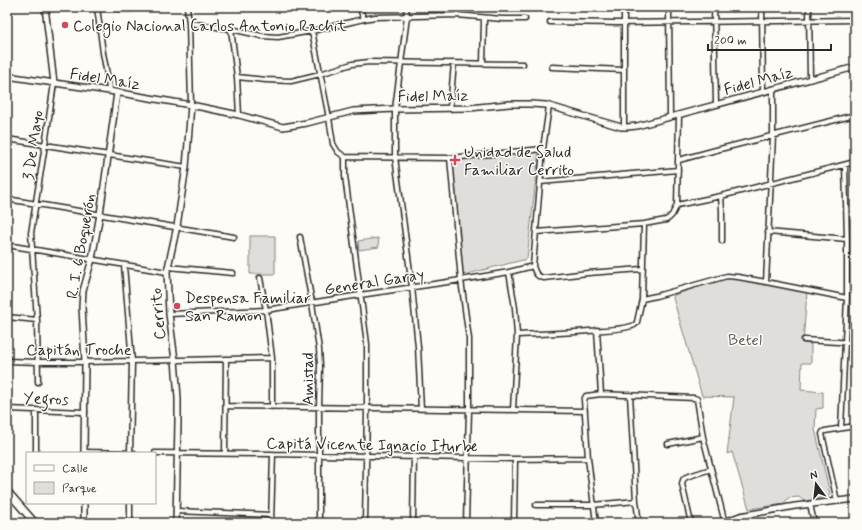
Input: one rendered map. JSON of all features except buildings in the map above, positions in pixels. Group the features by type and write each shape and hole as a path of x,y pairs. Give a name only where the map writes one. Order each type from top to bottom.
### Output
{"main road":[{"path":"7,491 35,523"}],"street":[{"name":"3 De Mayo","path":"38,382 37,320 31,233 54,82 45,7"},
{"path":"109,91 97,7 130,9"},
{"path":"187,7 189,23 191,105"},
{"path":"359,7 364,19"},
{"path":"406,7 407,17 395,109 396,157 418,347 421,409"},
{"path":"457,7 457,15"},
{"path":"624,7 624,127"},
{"path":"669,7 670,117"},
{"path":"714,7 716,104"},
{"path":"762,7 764,92"},
{"path":"809,7 810,79"},
{"path":"189,23 230,29 262,36 278,37 375,17 457,15 484,18 525,19"},
{"path":"483,64 484,18"},
{"path":"550,22 624,23 855,20"},
{"path":"230,29 237,77 239,115"},
{"path":"312,31 333,144 338,152 345,157 450,158 543,150"},
{"path":"237,77 291,81 361,62 523,64"},
{"path":"450,108 454,63"},
{"path":"552,67 624,70"},
{"name":"Fidel Maíz","path":"7,76 54,82 191,105 239,115 283,127 329,118 353,111 469,108 509,104 548,106 624,127 638,126 855,67"},
{"path":"766,282 773,136 773,89"},
{"name":"R. I. 6 Boquerón","path":"84,452 85,362 82,300 92,259 100,214 117,93"},
{"name":"Cerrito","path":"176,523 178,398 169,314 168,270 177,226 186,167 191,105"},
{"path":"548,106 533,266 537,275 544,278 642,269"},
{"path":"536,232 644,224 666,220 669,218 676,205 679,160 679,115"},
{"path":"679,160 855,115"},
{"path":"7,139 186,167"},
{"path":"345,157 345,176 367,344 365,523"},
{"path":"450,158 461,280 469,339 466,523"},
{"path":"676,205 771,184 855,162"},
{"path":"841,428 848,239 845,165"},
{"path":"540,182 678,170"},
{"path":"721,196 722,241"},
{"path":"7,199 177,226 234,237"},
{"path":"517,335 597,330 633,326 636,324 642,299 644,224"},
{"path":"768,232 848,239"},
{"name":"Amistad","path":"300,237 319,349 319,523"},
{"path":"7,245 124,265 168,270 233,273"},
{"path":"124,265 132,362 130,452"},
{"name":"General Garay","path":"169,314 266,310 461,280 509,272 533,266"},
{"path":"509,272 515,308 517,335 514,410"},
{"path":"642,299 727,276 738,276 847,298"},
{"path":"260,278 272,358 272,407"},
{"path":"7,317 37,320"},
{"path":"597,330 601,394"},
{"path":"804,340 855,343"},
{"name":"Capitán Troche","path":"7,361 132,362 272,358"},
{"path":"224,453 226,359"},
{"path":"596,523 588,458 584,400 586,396 601,394 697,399 702,437 725,523 740,516 837,500 855,499"},
{"path":"630,395 636,501 639,523"},
{"path":"226,406 585,411"},
{"name":"Yegros","path":"7,409 85,412"},
{"path":"36,410 36,452"},
{"path":"837,500 822,434 825,431 855,426"},
{"path":"668,444 702,437"},
{"name":"Capitá Vicente Ignacio Iturbe","path":"156,453 414,456 515,459 588,458"},
{"path":"271,523 273,454"},
{"path":"413,523 414,456"},
{"path":"514,523 515,459"},
{"path":"691,523 682,484 683,480 686,477 711,470"},
{"path":"536,505 593,505 636,501"},
{"path":"84,504 84,523"},
{"path":"130,504 130,523"},
{"path":"810,504 814,523"},
{"path":"176,511 271,515"}],"green space":[{"path":"539,151 527,259 463,275 451,159"},
{"path":"250,236 275,236 275,274 250,274"},
{"path":"378,238 379,247 359,250 358,241"},
{"name":"Betel","path":"727,277 807,291 803,343 811,344 811,363 802,363 801,390 823,392 823,408 816,409 815,429 830,494 828,497 804,501 799,497 788,498 784,504 749,509 732,452 727,454 734,397 702,396 673,298 674,295"}],"place":[{"name":"Colegio Nacional Carlos Antonio Rachit","path":"65,25"},
{"name":"Unidad de Salud Familiar Cerrito","path":"455,160"},
{"name":"Despensa Familiar San Ramon","path":"177,306"}]}
